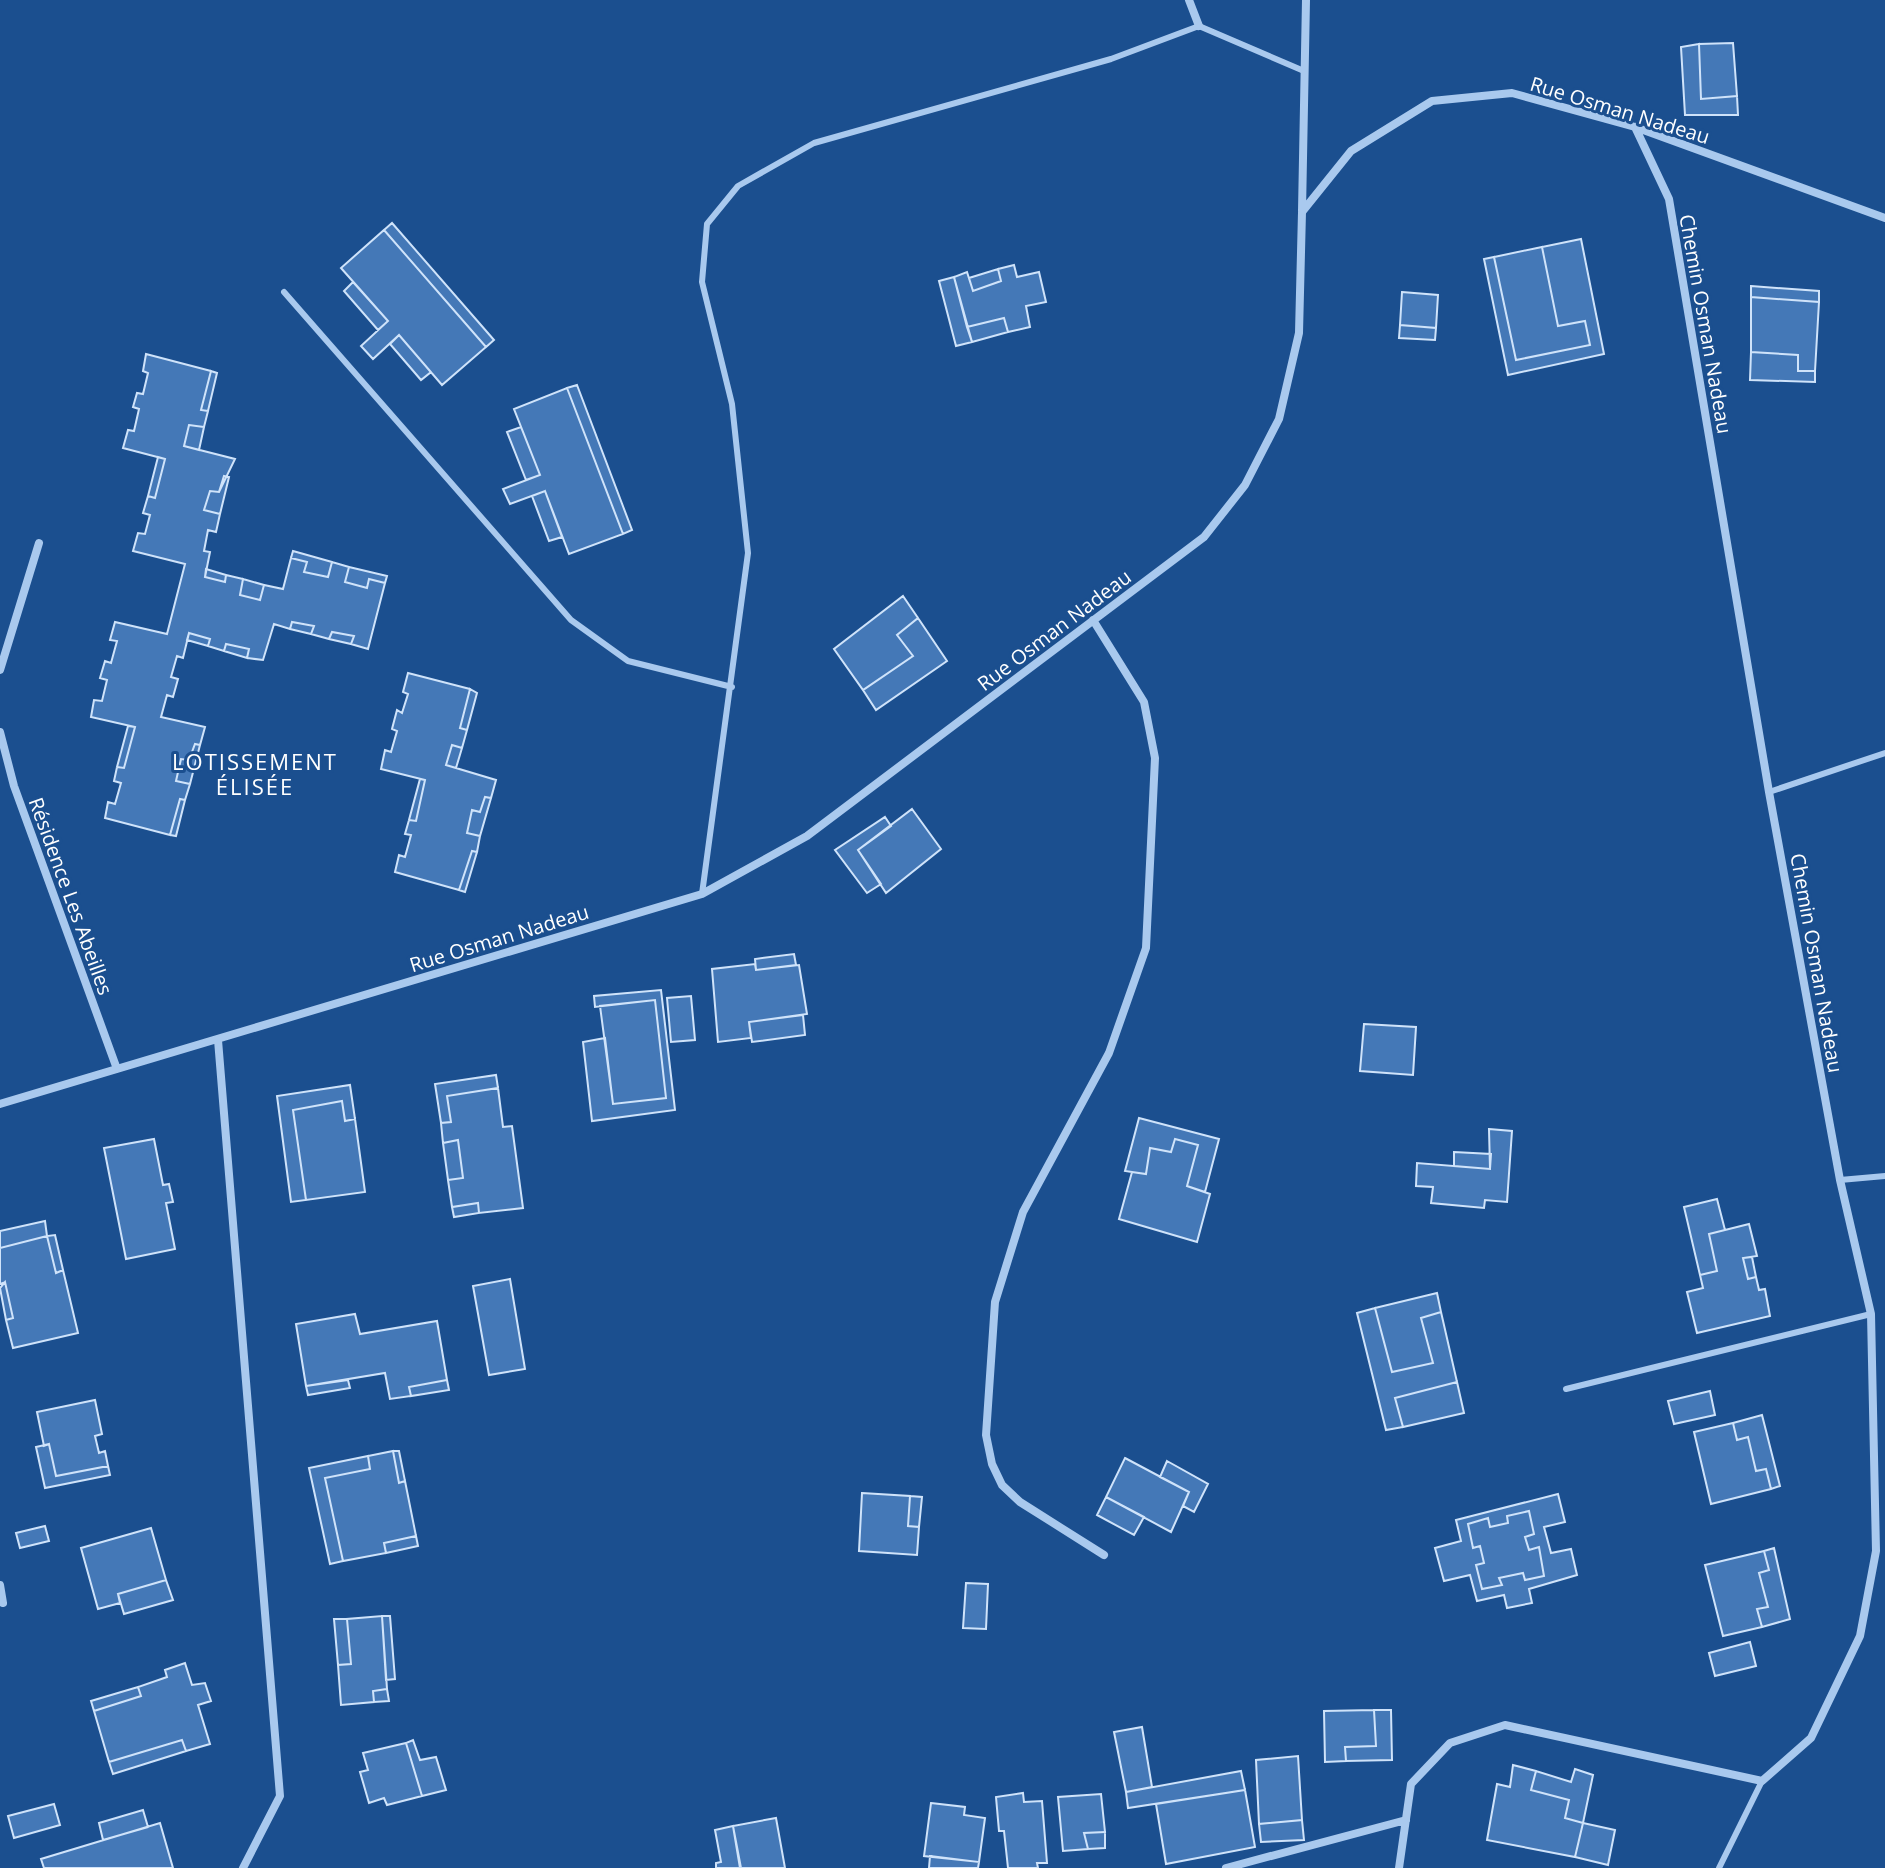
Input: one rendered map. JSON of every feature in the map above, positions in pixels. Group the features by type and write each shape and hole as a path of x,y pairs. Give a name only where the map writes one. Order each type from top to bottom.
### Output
{"street":[{"path":"1189,0 1199,26"},
{"path":"1302,212 1306,0"},
{"name":"Rue Osman Nadeau","path":"0,1104 702,894 807,836 1204,537 1245,485 1279,419 1299,333 1302,212 1351,151 1432,101 1512,93 1635,127 1885,218"},
{"name":"Chemin Osman Nadeau","path":"1635,127 1669,199 1769,792 1840,1180 1871,1314 1876,1551 1860,1636 1811,1738 1762,1781"},
{"path":"0,670 39,543"},
{"path":"1093,620 1144,702 1155,758 1146,948 1109,1053 1023,1212 995,1302 986,1435 1002,1485 1020,1502 1104,1555"},
{"name":"Résidence Les Abeilles","path":"0,732 14,786 117,1069"},
{"path":"218,1040 280,1796 243,1868"},
{"path":"0,1585 3,1603"},
{"path":"1399,1868 1411,1784 1450,1743 1505,1725 1762,1781"},
{"path":"1226,1868 1406,1820"}],"lane":[{"path":"702,894 748,553 732,404 702,282 707,224 738,186 814,143 1111,59 1199,26 1304,71"},
{"path":"284,292 571,620 628,661 732,687"},
{"path":"1769,792 1885,753"},
{"path":"1840,1180 1885,1176"},
{"path":"1566,1389 1871,1314"},
{"path":"1719,1868 1762,1781"}],"building":[{"path":"1733,43 1737,96 1701,99 1699,44"},
{"path":"1699,44 1701,99 1737,96 1738,115 1685,115 1681,47"},
{"path":"392,223 494,340 486,347 384,230"},
{"path":"384,230 486,347 442,385 399,335 373,359 361,346 388,321 341,268"},
{"path":"1581,239 1604,354 1508,375 1484,259 1494,257 1516,360 1590,345 1585,321 1558,326 1542,247"},
{"path":"1542,247 1558,326 1585,321 1590,345 1516,360 1494,257"},
{"path":"1014,265 1017,277 1039,272 1046,302 1026,306 1030,327 1008,332 1004,318 967,327 954,277 967,272 973,291 1001,281 998,269"},
{"path":"998,269 1001,281 973,291 969,278"},
{"path":"954,277 972,342 956,346 939,281"},
{"path":"353,282 388,321 378,330 344,291"},
{"path":"1751,286 1819,291 1819,302 1751,297"},
{"path":"1402,292 1438,295 1436,328 1400,325"},
{"path":"1751,297 1819,302 1815,371 1798,371 1798,355 1751,352"},
{"path":"1004,318 1008,332 972,342 967,327"},
{"path":"1400,325 1436,328 1435,340 1399,338"},
{"path":"399,335 431,372 421,380 390,344"},
{"path":"1751,352 1798,355 1798,371 1815,371 1815,382 1750,380"},
{"path":"146,354 211,371 201,410 208,411 204,427 189,425 184,446 235,459 219,492 210,491 204,510 220,514 216,532 208,530 204,551 210,552 205,577 225,582 226,575 243,579 240,595 260,600 264,585 283,589 291,558 307,562 304,572 328,577 332,562 349,567 345,582 367,588 369,579 385,583 368,649 351,644 354,636 332,632 329,639 311,634 314,626 292,622 290,629 274,624 263,660 247,658 249,649 226,644 224,651 208,646 210,639 189,633 183,658 177,656 171,677 178,679 173,697 167,695 161,717 205,727 200,745 195,744 189,760 181,759 176,781 190,784 185,800 180,799 170,835 105,818 108,802 115,804 121,783 114,781 117,767 124,768 135,727 91,717 94,700 102,701 107,680 100,678 105,661 111,663 117,641 110,640 115,622 167,634 185,564 133,551 138,533 145,534 150,515 143,513 148,496 155,498 165,459 123,448 128,430 134,431 139,409 133,407 137,393 143,394 148,373 143,371"},
{"path":"211,371 217,373 208,411 201,410"},
{"path":"577,385 632,530 623,534 567,388"},
{"path":"567,388 623,534 569,554 545,491 510,504 503,489 540,475 514,409"},
{"path":"189,425 204,427 199,450 184,446"},
{"path":"521,427 540,475 526,480 507,432"},
{"path":"158,457 165,459 155,498 148,496"},
{"path":"224,476 229,477 220,514 204,510 210,491 219,492"},
{"path":"545,491 562,537 549,541 532,496"},
{"path":"293,551 332,562 328,577 304,572 307,562 291,558"},
{"path":"349,567 387,576 385,583 369,579 367,588 345,582"},
{"path":"206,569 226,575 225,582 205,577"},
{"path":"243,579 264,585 260,600 240,595"},
{"path":"903,596 918,618 897,635 913,656 863,690 834,649"},
{"path":"918,618 947,661 876,710 863,690 913,656 897,635"},
{"path":"292,622 314,626 311,634 290,629"},
{"path":"332,632 354,636 351,644 329,639"},
{"path":"189,633 210,639 208,646 187,640"},
{"path":"226,644 249,649 247,658 224,651"},
{"path":"408,673 470,689 460,728 467,730 462,748 452,745 446,765 496,780 491,798 485,797 480,812 472,810 467,833 480,836 477,852 472,851 459,890 395,872 399,855 405,857 411,835 405,834 409,820 416,821 425,780 381,769 385,750 391,752 397,731 392,729 397,710 402,713 408,694 403,692"},
{"path":"470,689 477,693 467,730 460,728"},
{"path":"128,726 135,727 124,768 117,767"},
{"path":"195,744 200,745 190,784 176,781 181,759 189,760"},
{"path":"452,745 462,748 456,768 446,765"},
{"path":"420,779 425,780 416,821 409,820"},
{"path":"485,797 491,798 480,836 467,833 472,810 480,812"},
{"path":"180,799 185,800 176,836 170,835"},
{"path":"912,809 941,849 886,893 858,850"},
{"path":"885,817 891,826 858,850 881,884 867,893 835,850"},
{"path":"472,851 477,852 465,892 459,890"},
{"path":"794,954 796,965 756,970 755,959"},
{"path":"755,964 756,970 799,965 807,1014 749,1022 751,1038 718,1042 712,969"},
{"path":"661,990 675,1110 592,1121 583,1042 605,1038 613,1104 666,1098 655,1000 595,1007 594,996"},
{"path":"691,996 695,1040 671,1042 667,998"},
{"path":"655,1000 666,1098 613,1104 600,1006"},
{"path":"803,1015 805,1035 752,1042 749,1022"},
{"path":"1364,1024 1416,1027 1413,1075 1360,1071"},
{"path":"496,1075 498,1088 447,1096 451,1122 441,1123 435,1084"},
{"path":"350,1085 355,1119 345,1121 342,1101 293,1110 306,1200 291,1202 277,1096"},
{"path":"498,1088 503,1127 512,1126 523,1208 479,1213 478,1203 452,1207 448,1180 463,1178 458,1140 443,1143 441,1123 451,1122 447,1096"},
{"path":"342,1101 345,1121 355,1119 365,1192 306,1200 293,1110"},
{"path":"1139,1118 1219,1139 1205,1192 1187,1186 1198,1145 1175,1139 1171,1152 1150,1148 1146,1174 1125,1171"},
{"path":"1489,1129 1512,1131 1507,1202 1485,1200 1484,1208 1431,1203 1433,1187 1416,1186 1417,1163 1490,1169"},
{"path":"154,1139 163,1185 169,1184 173,1202 166,1203 175,1249 126,1259 104,1148"},
{"path":"1175,1139 1198,1145 1187,1186 1210,1194 1197,1242 1119,1219 1132,1172 1146,1174 1150,1148 1171,1152"},
{"path":"458,1140 463,1178 448,1180 443,1143"},
{"path":"1454,1152 1491,1154 1490,1169 1454,1166"},
{"path":"1717,1199 1725,1230 1709,1234 1717,1271 1700,1275 1684,1207"},
{"path":"478,1203 479,1213 454,1217 452,1207"},
{"path":"45,1221 47,1236 0,1248 0,1231"},
{"path":"1749,1224 1757,1256 1743,1258 1748,1279 1756,1277 1759,1290 1765,1289 1770,1316 1697,1333 1687,1292 1703,1288 1700,1275 1717,1271 1709,1234"},
{"path":"55,1235 63,1270 56,1273 47,1236"},
{"path":"47,1236 56,1273 63,1270 78,1333 13,1348 6,1320 13,1318 5,1282 0,1284 0,1248"},
{"path":"1752,1257 1756,1277 1748,1279 1743,1258"},
{"path":"510,1279 525,1369 489,1375 473,1286"},
{"path":"5,1282 13,1318 6,1320 0,1288"},
{"path":"1437,1293 1441,1312 1421,1318 1433,1363 1392,1372 1375,1308"},
{"path":"1375,1308 1392,1372 1433,1363 1421,1318 1441,1312 1457,1382 1395,1398 1403,1427 1386,1430 1357,1313"},
{"path":"355,1314 360,1334 437,1321 447,1380 409,1387 411,1396 390,1399 385,1373 306,1386 296,1324"},
{"path":"348,1380 350,1388 308,1395 306,1386"},
{"path":"447,1380 449,1390 411,1396 409,1387"},
{"path":"1457,1382 1464,1413 1403,1427 1395,1398"},
{"path":"1710,1391 1715,1415 1674,1424 1668,1401"},
{"path":"95,1400 102,1434 95,1436 99,1453 105,1451 108,1466 56,1476 49,1444 44,1446 37,1412"},
{"path":"1762,1415 1780,1486 1771,1489 1766,1469 1756,1471 1748,1437 1737,1440 1733,1423"},
{"path":"1733,1423 1737,1440 1748,1437 1756,1471 1766,1469 1771,1489 1711,1504 1694,1432"},
{"path":"49,1444 56,1476 108,1466 110,1475 45,1488 36,1447"},
{"path":"393,1451 399,1451 405,1481 399,1483"},
{"path":"393,1451 399,1483 405,1481 416,1536 384,1543 386,1553 343,1561 325,1478 370,1469 368,1456"},
{"path":"368,1456 370,1469 325,1478 343,1561 330,1564 309,1468"},
{"path":"1125,1458 1189,1492 1171,1532 1106,1497"},
{"path":"1167,1461 1208,1484 1194,1512 1183,1506 1189,1492 1160,1477"},
{"path":"862,1493 910,1496 908,1526 919,1527 917,1555 859,1551"},
{"path":"1558,1494 1565,1522 1544,1527 1551,1553 1571,1549 1577,1575 1529,1589 1532,1603 1507,1608 1504,1595 1477,1601 1470,1575 1444,1581 1435,1548 1461,1541 1456,1520","holes":["1529,1511 1534,1534 1525,1537 1529,1550 1539,1547 1544,1576 1525,1580 1523,1573 1499,1578 1502,1585 1482,1589 1476,1565 1484,1563 1480,1546 1473,1548 1468,1524 1488,1518 1490,1527 1508,1523 1507,1516"]},
{"path":"910,1496 922,1497 919,1527 908,1526"},
{"path":"1106,1497 1144,1517 1134,1535 1097,1515"},
{"path":"1529,1511 1534,1534 1525,1537 1529,1550 1539,1547 1544,1576 1525,1580 1523,1573 1499,1578 1502,1585 1482,1589 1476,1565 1484,1563 1480,1546 1473,1548 1468,1524 1488,1518 1490,1527 1508,1523 1507,1516"},
{"path":"45,1526 49,1541 20,1548 16,1533"},
{"path":"151,1528 166,1580 118,1594 120,1603 98,1609 81,1548"},
{"path":"416,1536 418,1546 386,1553 384,1543"},
{"path":"1774,1548 1790,1619 1762,1627 1757,1609 1768,1607 1759,1573 1769,1570 1764,1551"},
{"path":"1764,1551 1769,1570 1759,1573 1768,1607 1757,1609 1762,1627 1723,1636 1705,1565"},
{"path":"166,1580 173,1600 124,1614 118,1594"},
{"path":"966,1583 988,1584 986,1629 963,1628"},
{"path":"382,1616 390,1616 395,1679 386,1680"},
{"path":"382,1616 387,1689 373,1691 374,1702 341,1705 338,1665 351,1664 347,1619"},
{"path":"334,1619 347,1619 351,1664 338,1665"},
{"path":"1750,1642 1756,1666 1715,1676 1709,1653"},
{"path":"185,1663 192,1685 205,1683 211,1701 198,1705 210,1744 186,1751 182,1740 109,1762 94,1711 141,1696 138,1687 167,1677 165,1670"},
{"path":"138,1687 141,1696 94,1711 91,1701"},
{"path":"387,1689 389,1701 374,1702 373,1691"},
{"path":"1374,1710 1376,1746 1345,1747 1346,1761 1325,1762 1324,1711"},
{"path":"1374,1710 1391,1710 1392,1760 1346,1761 1345,1747 1376,1746"},
{"path":"1142,1727 1152,1787 1126,1792 1114,1732"},
{"path":"182,1740 186,1751 113,1774 109,1762"},
{"path":"413,1740 420,1760 436,1757 446,1790 422,1796 406,1743"},
{"path":"406,1743 422,1796 387,1805 384,1798 369,1803 360,1772 368,1770 363,1753"},
{"path":"1298,1756 1302,1820 1259,1824 1256,1760"},
{"path":"1513,1765 1536,1771 1531,1790 1569,1800 1565,1818 1583,1823 1575,1857 1487,1840 1497,1784 1510,1787"},
{"path":"1575,1769 1593,1775 1583,1823 1565,1818 1569,1800 1531,1790 1536,1771 1571,1782"},
{"path":"1241,1771 1245,1790 1128,1808 1126,1792"},
{"path":"1245,1790 1255,1847 1166,1864 1156,1804"},
{"path":"1023,1793 1024,1802 1042,1801 1047,1863 1037,1863 1038,1868 1008,1868 1004,1831 999,1831 996,1797"},
{"path":"1101,1794 1105,1832 1084,1833 1088,1849 1063,1851 1058,1797"},
{"path":"931,1803 965,1807 964,1815 985,1818 979,1862 924,1856"},
{"path":"54,1804 60,1825 14,1838 8,1816"},
{"path":"143,1810 148,1827 103,1840 99,1823"},
{"path":"776,1818 785,1868 740,1868 733,1826"},
{"path":"1302,1820 1304,1840 1261,1842 1259,1824"},
{"path":"160,1823 173,1868 44,1868 41,1859"},
{"path":"1583,1823 1615,1830 1608,1865 1575,1857"},
{"path":"733,1826 741,1868 716,1868 716,1863 721,1862 715,1830"},
{"path":"1105,1832 1105,1848 1088,1849 1084,1833"},
{"path":"930,1856 979,1862 978,1868 929,1868"}],"district":[{"name":"LOTISSEMENT ÉLISÉE","path":"255,774"}]}
